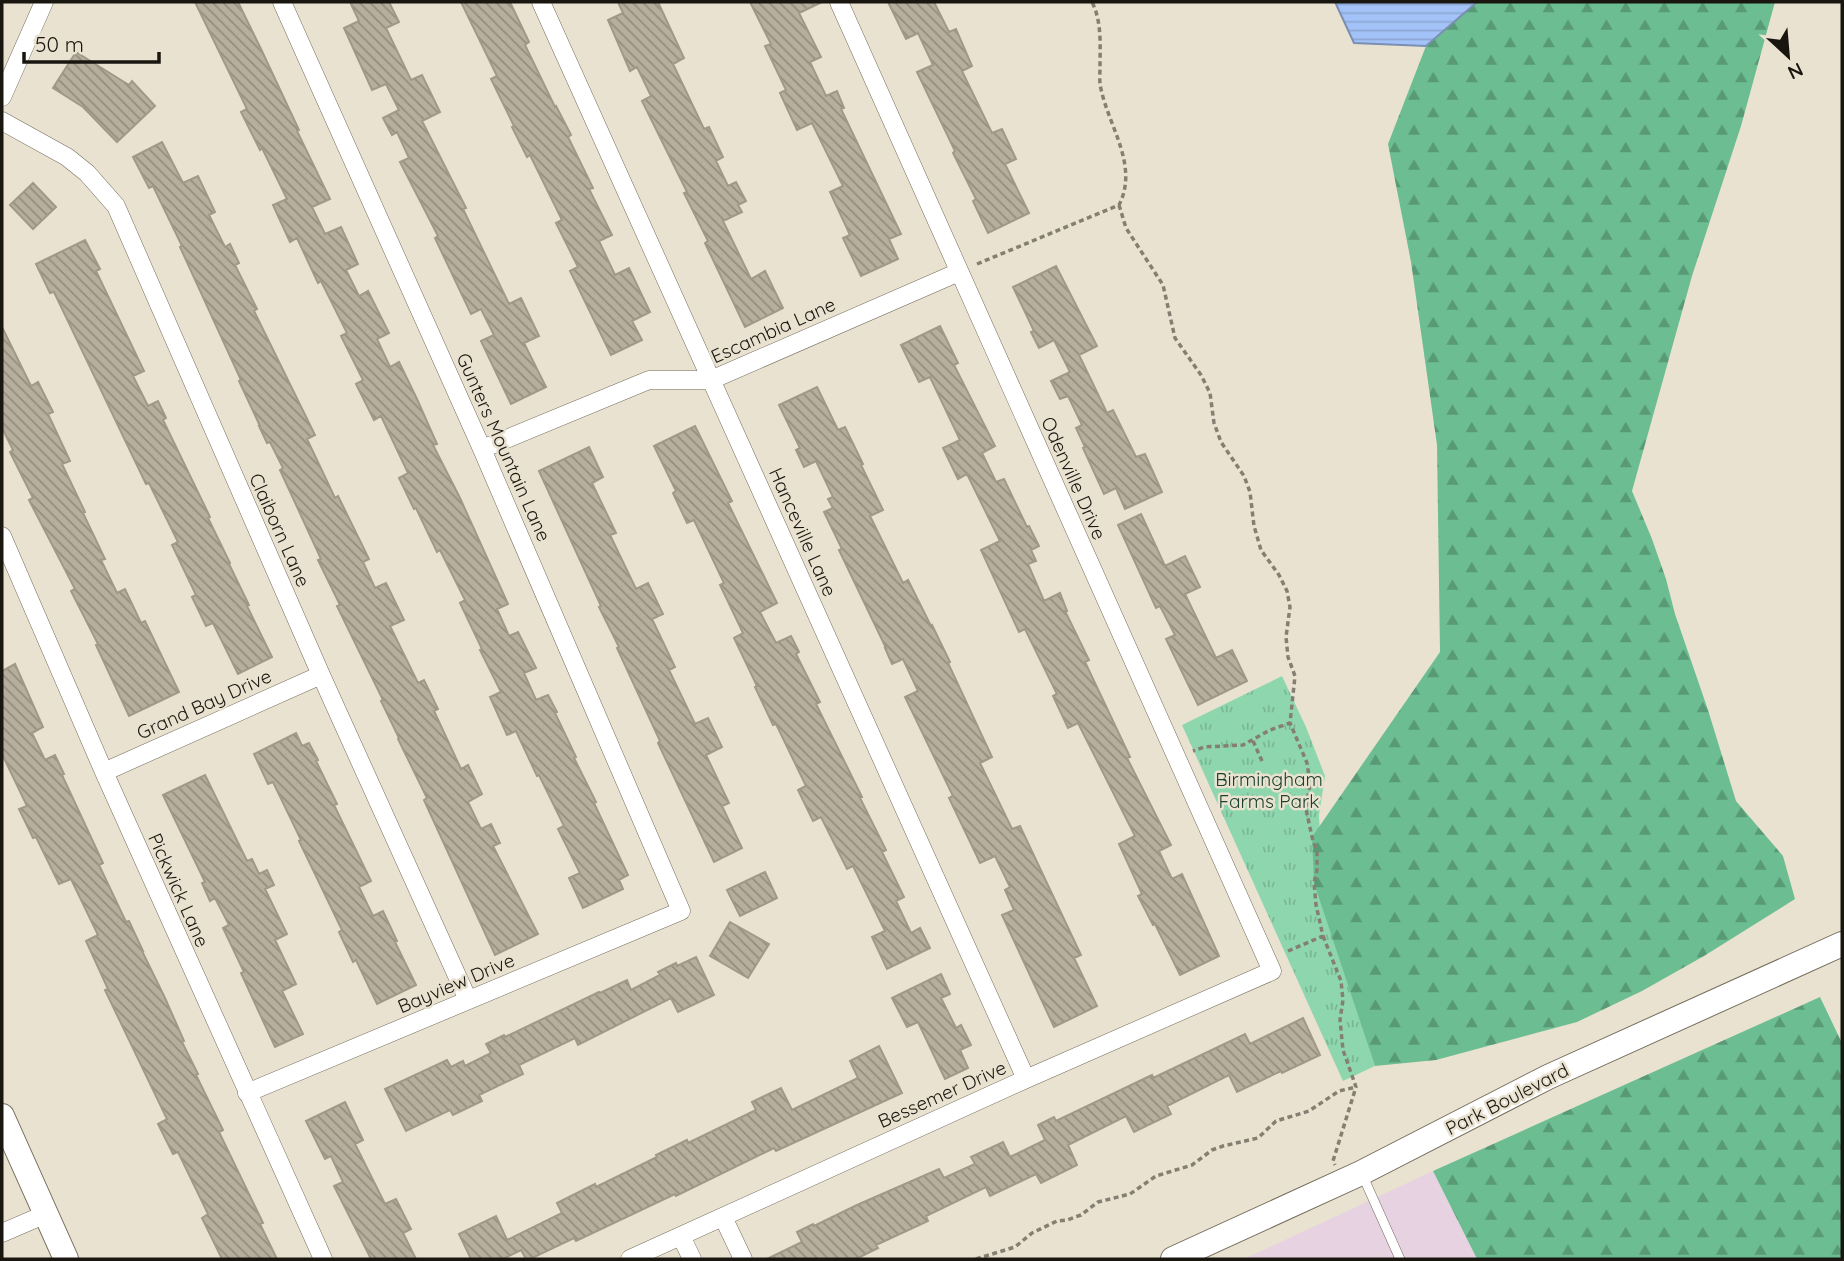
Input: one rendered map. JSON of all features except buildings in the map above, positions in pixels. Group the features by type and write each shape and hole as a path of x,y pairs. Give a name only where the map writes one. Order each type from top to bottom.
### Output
{"main road":[{"name":"Park Boulevard","path":"1173,1259 1361,1173 1548,1077 1842,944"},
{"path":"2,1116 66,1259"}],"street":[{"path":"2,97 44,2"},
{"name":"Gunters Mountain Lane","path":"282,2 482,449 681,911"},
{"name":"Hanceville Lane","path":"541,2 1026,1079"},
{"name":"Odenville Drive","path":"839,2 1272,971"},
{"name":"Claiborn Lane","path":"2,121 67,157 87,173 116,206 321,675 468,1000"},
{"name":"Escambia Lane","path":"482,449 649,380 711,380 959,272"},
{"name":"Pickwick Lane","path":"2,536 104,772 323,1259"},
{"name":"Grand Bay Drive","path":"104,772 321,675"},
{"name":"Bayview Drive","path":"247,1093 681,911"},
{"name":"Bessemer Drive","path":"630,1259 1026,1079 1272,971"},
{"path":"2,1233 46,1214"},
{"path":"723,1217 743,1259"},
{"path":"681,1236 692,1259"}],"lane":[{"path":"1361,1173 1401,1259"}],"path":[{"path":"1091,2 1101,33 1100,87 1119,138 1126,167 1124,190 1119,205 1126,228 1163,285 1175,338 1202,375 1210,394 1214,424 1221,442 1244,476 1250,492 1254,526 1261,550 1287,591 1290,607 1286,636 1288,657 1295,676 1290,723 1307,763 1310,783 1306,806 1318,853 1314,883 1316,905 1322,936 1341,981 1343,1000 1340,1020 1343,1050 1356,1087 1333,1161 1336,1167"},
{"path":"977,264 1119,205"},
{"path":"1192,752 1204,747 1243,745 1270,730 1290,723"},
{"path":"1253,741 1262,761"},
{"path":"1293,805 1306,806"},
{"path":"1288,951 1322,936"},
{"path":"976,1259 1015,1247 1032,1233 1056,1221 1081,1215 1098,1202 1130,1194 1156,1176 1192,1165 1212,1150 1258,1138 1276,1121 1309,1111 1339,1091 1356,1087"}],"shaded area":[{"path":"1433,1171 1477,1259 1244,1259"}],"green space":[{"path":"1477,2 1775,2 1741,126 1692,276 1632,491 1666,579 1736,801 1783,856 1795,899 1642,991 1577,1022 1436,1060 1375,1066 1314,883 1312,837 1440,652 1437,445 1411,262 1388,144 1426,46"},
{"name":"Birmingham Farms Park","path":"1282,676 1325,776 1319,815 1323,902 1375,1066 1343,1081 1182,725"},
{"path":"1820,997 1842,1043 1842,1259 1477,1259 1433,1171"}],"water":[{"path":"1335,2 1477,2 1426,46 1354,43"}]}
